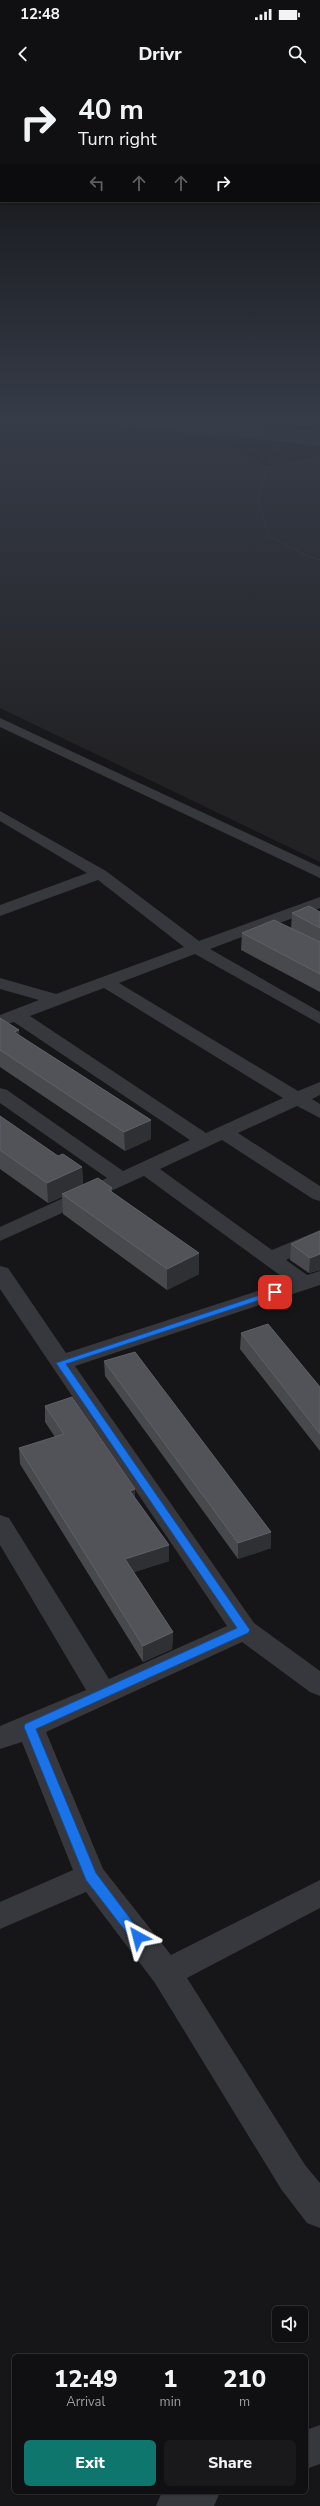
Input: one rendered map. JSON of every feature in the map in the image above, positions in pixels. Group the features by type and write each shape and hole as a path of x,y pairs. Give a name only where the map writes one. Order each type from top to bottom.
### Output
{"street":[{"path":"0,722 320,873"},
{"path":"0,815 100,874 197,948 320,1019"},
{"path":"0,911 100,874"},
{"path":"8,1018 320,902"},
{"path":"263,924 282,934"},
{"path":"106,982 320,1112"},
{"path":"0,983 57,1000"},
{"path":"8,1018 204,1141"},
{"path":"0,1235 320,1088"},
{"path":"0,1094 122,1179"},
{"path":"223,1132 320,1195"},
{"path":"146,1168 270,1259 312,1280"},
{"path":"270,1259 320,1236"},
{"path":"0,1273 60,1363 244,1630 320,1685"},
{"path":"60,1363 312,1280"},
{"path":"0,1524 103,1694"},
{"path":"0,1738 30,1727 244,1630"},
{"path":"30,1727 91,1876 166,1973 293,2176 320,2211"},
{"path":"0,1916 91,1876"},
{"path":"166,1973 320,1893"},
{"path":"308,2449 320,2444"},
{"path":"176,2506 186,2497 194,2494"}],"path":[{"path":"267,533 268,535 304,555 320,560"}],"shaded area":[{"path":"0,533 320,533 320,862 0,708"}],"building":[{"path":"309,906 320,912 320,928 292,913"},
{"path":"274,920 320,942 320,974 242,933"},
{"path":"0,1018 19,1030 14,1032 151,1120 124,1132 0,1050"},
{"path":"0,1116 58,1156 63,1154 82,1167 47,1183 0,1150"},
{"path":"98,1178 112,1188 109,1190 199,1253 167,1269 62,1194"},
{"path":"320,1231 320,1254 310,1258 291,1244"},
{"path":"268,1324 320,1387 320,1434 241,1333"},
{"path":"135,1352 271,1532 238,1543 104,1361"},
{"path":"72,1397 135,1489 130,1491 169,1545 125,1559 173,1632 143,1646 19,1448 64,1434 45,1406"}],"route":[{"path":"138,1937 91,1876 30,1727 244,1630 60,1363 275,1292"}]}
